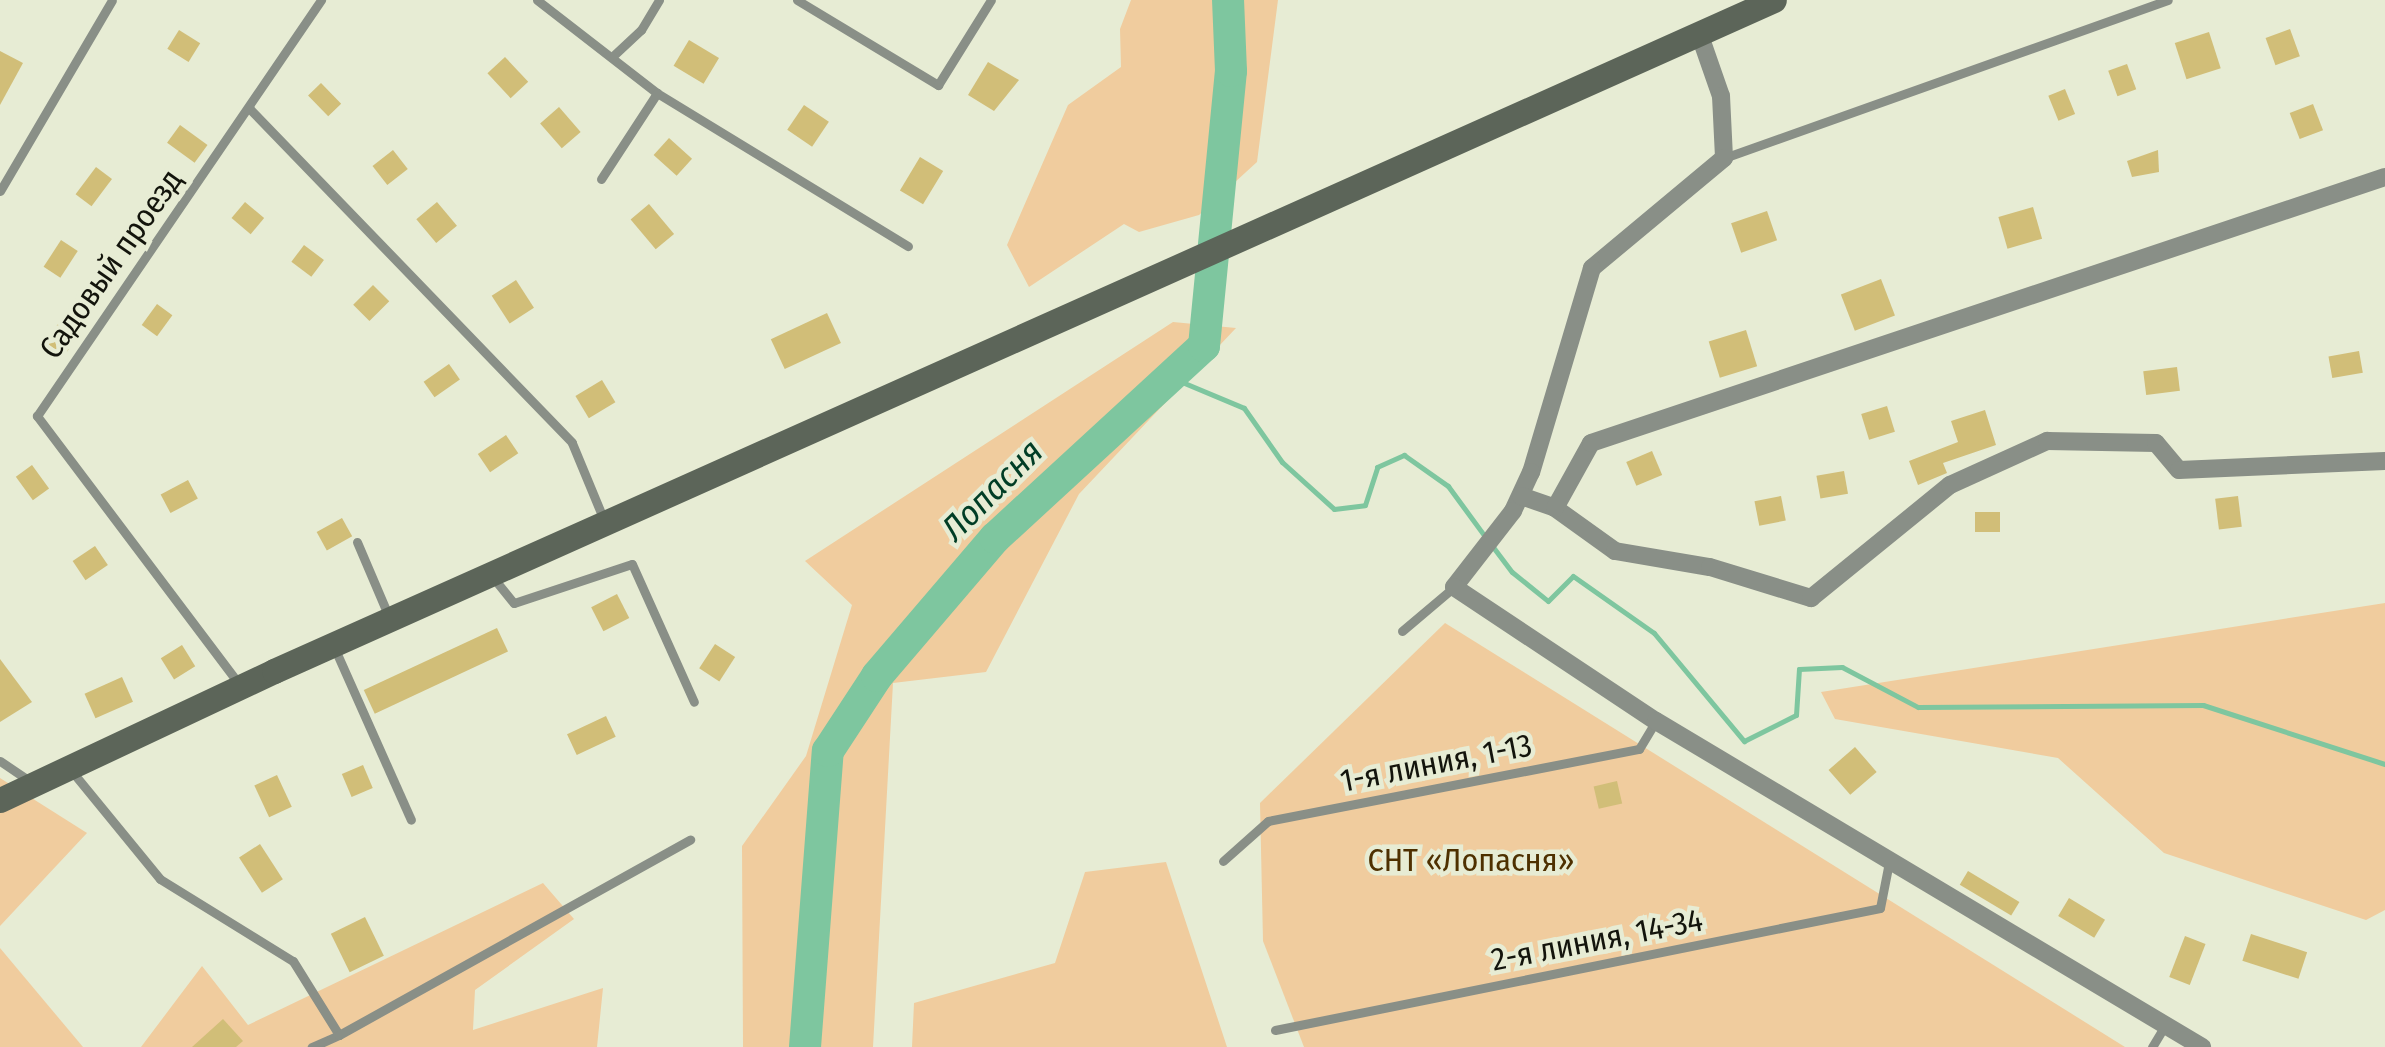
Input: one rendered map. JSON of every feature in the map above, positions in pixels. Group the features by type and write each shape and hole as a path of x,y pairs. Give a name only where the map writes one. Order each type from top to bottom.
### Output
{"street":[{"path":"0,800 333,644 1774,0"},
{"path":"1699,33 1721,96 1724,158 1592,268 1517,503 1454,587 1656,720 2202,1047"},
{"path":"1554,508 1591,443 2385,177"},
{"path":"1517,503 1554,508 1615,551 1710,567 1812,598 1950,486 2047,441 2156,443 2178,470 2385,461"}],"lane":[{"path":"0,191 112,0"},
{"name":"Садовый проезд","path":"241,686 37,416 321,0"},
{"path":"537,0 614,54 657,93 908,246"},
{"path":"614,54 641,30 658,0"},
{"path":"797,0 938,85 991,0"},
{"path":"1724,158 2168,0"},
{"path":"600,179 657,93"},
{"path":"248,108 572,444 605,524"},
{"path":"357,542 390,619"},
{"path":"491,574 514,603 632,564 694,702"},
{"path":"1402,631 1454,587"},
{"path":"333,644 411,820"},
{"name":"1-я линия, 1-13","path":"1224,861 1268,821 1639,749 1656,720"},
{"path":"0,761 32,783"},
{"path":"68,767 160,880 293,961 339,1034"},
{"path":"312,1047 690,840"},
{"name":"2-я линия, 14-34","path":"1276,1030 1880,908 1890,860"},
{"path":"2152,1047 2165,1025"}],"green space":[{"path":"1131,0 1278,0 1257,162 1199,215 1139,232 1124,224 1029,287 1007,245 1068,105 1121,67 1120,29"},
{"path":"1173,322 1236,328 1079,494 986,672 893,683 873,1047 743,1047 742,846 806,756 852,605 805,561"},
{"path":"2385,603 2385,910 2366,920 2164,853 2058,758 1835,719 1821,692"},
{"name":"СНТ «Лопасня»","path":"1445,623 2125,1047 1304,1047 1263,941 1260,803"},
{"path":"0,778 87,833 0,926"},
{"path":"1166,862 1227,1047 912,1047 914,1003 1055,963 1085,872"},
{"path":"543,883 574,919 475,990 473,1030 603,988 597,1047 141,1047 202,966 248,1025"},
{"path":"0,948 83,1047 0,1047"}],"building":[{"path":"2290,29 2300,56 2275,65 2266,38"},
{"path":"179,30 200,43 189,62 167,49"},
{"path":"2209,32 2221,68 2187,79 2175,43"},
{"path":"689,40 719,58 704,84 674,66"},
{"path":"0,51 23,63 0,105"},
{"path":"505,57 528,82 511,98 487,73"},
{"path":"988,62 1019,80 994,111 968,95"},
{"path":"2127,64 2136,89 2117,96 2108,71"},
{"path":"321,83 341,104 328,116 308,96"},
{"path":"2065,89 2075,114 2058,121 2048,96"},
{"path":"2313,104 2323,130 2300,139 2290,113"},
{"path":"804,105 829,122 812,147 787,130"},
{"path":"559,107 581,132 562,148 540,123"},
{"path":"180,125 208,145 195,163 167,143"},
{"path":"669,138 692,159 677,176 654,155"},
{"path":"393,150 408,169 387,185 373,166"},
{"path":"2158,150 2159,172 2132,177 2127,161"},
{"path":"920,157 943,171 923,204 900,190"},
{"path":"96,167 112,179 92,206 76,194"},
{"path":"245,202 264,218 251,234 232,218"},
{"path":"437,202 457,226 436,243 416,219"},
{"path":"649,204 674,234 656,249 631,219"},
{"path":"2033,207 2042,239 2007,249 1998,217"},
{"path":"1767,211 1777,240 1741,253 1731,223"},
{"path":"61,240 78,251 60,278 44,267"},
{"path":"304,245 324,260 311,277 291,262"},
{"path":"1881,279 1895,315 1855,331 1841,294"},
{"path":"516,280 534,308 510,323 492,296"},
{"path":"373,285 389,301 369,321 353,305"},
{"path":"157,304 172,315 157,336 142,325"},
{"path":"827,313 841,343 785,369 771,339"},
{"path":"60,321 79,334 65,355 45,343"},
{"path":"1746,330 1757,366 1720,378 1709,341"},
{"path":"2359,351 2363,373 2332,378 2328,356"},
{"path":"449,364 460,380 435,397 424,382"},
{"path":"2177,367 2180,391 2146,395 2143,371"},
{"path":"602,380 615,402 589,418 575,396"},
{"path":"1887,406 1895,432 1869,440 1861,414"},
{"path":"1985,410 1996,445 1943,463 1947,473 1918,485 1909,461 1958,442 1951,421"},
{"path":"506,435 518,453 490,472 478,454"},
{"path":"1652,451 1662,475 1636,486 1626,462"},
{"path":"32,465 49,488 33,500 16,477"},
{"path":"1844,471 1848,494 1820,499 1816,476"},
{"path":"188,480 198,499 170,513 161,495"},
{"path":"1781,496 1786,521 1759,526 1754,501"},
{"path":"2238,496 2242,527 2219,530 2215,499"},
{"path":"1975,512 2000,512 2000,532 1975,532"},
{"path":"342,518 352,536 327,550 317,532"},
{"path":"95,546 108,565 85,580 73,561"},
{"path":"617,594 629,618 603,631 591,607"},
{"path":"497,628 508,652 375,714 364,690"},
{"path":"715,644 735,657 719,681 699,668"},
{"path":"182,645 195,666 174,679 161,658"},
{"path":"0,659 32,702 0,722"},
{"path":"122,677 133,702 96,718 85,694"},
{"path":"606,716 616,737 577,755 567,734"},
{"path":"1855,747 1877,772 1850,795 1829,770"},
{"path":"363,765 373,788 352,797 342,774"},
{"path":"277,775 292,807 269,817 254,786"},
{"path":"1617,781 1622,803 1599,809 1594,786"},
{"path":"260,844 283,879 262,893 239,858"},
{"path":"1968,871 2019,902 2011,916 1960,885"},
{"path":"2069,898 2105,920 2094,938 2058,916"},
{"path":"365,917 384,956 350,972 331,934"},
{"path":"2251,934 2307,952 2298,979 2242,961"},
{"path":"2185,936 2206,944 2190,985 2169,977"},
{"path":"223,1019 243,1041 236,1047 192,1047"}],"waterway":[{"name":"Лопасня","path":"805,1047 828,751 877,676 995,538 1204,346 1231,71 1228,0"},
{"path":"1170,377 1244,408 1282,462 1334,509 1365,505 1377,467 1404,455 1448,486 1486,538"},
{"path":"1493,547 1512,572 1548,601 1573,576 1654,633 1744,741 1796,715 1799,669 1842,667 1918,707 2203,705 2385,764"}]}
